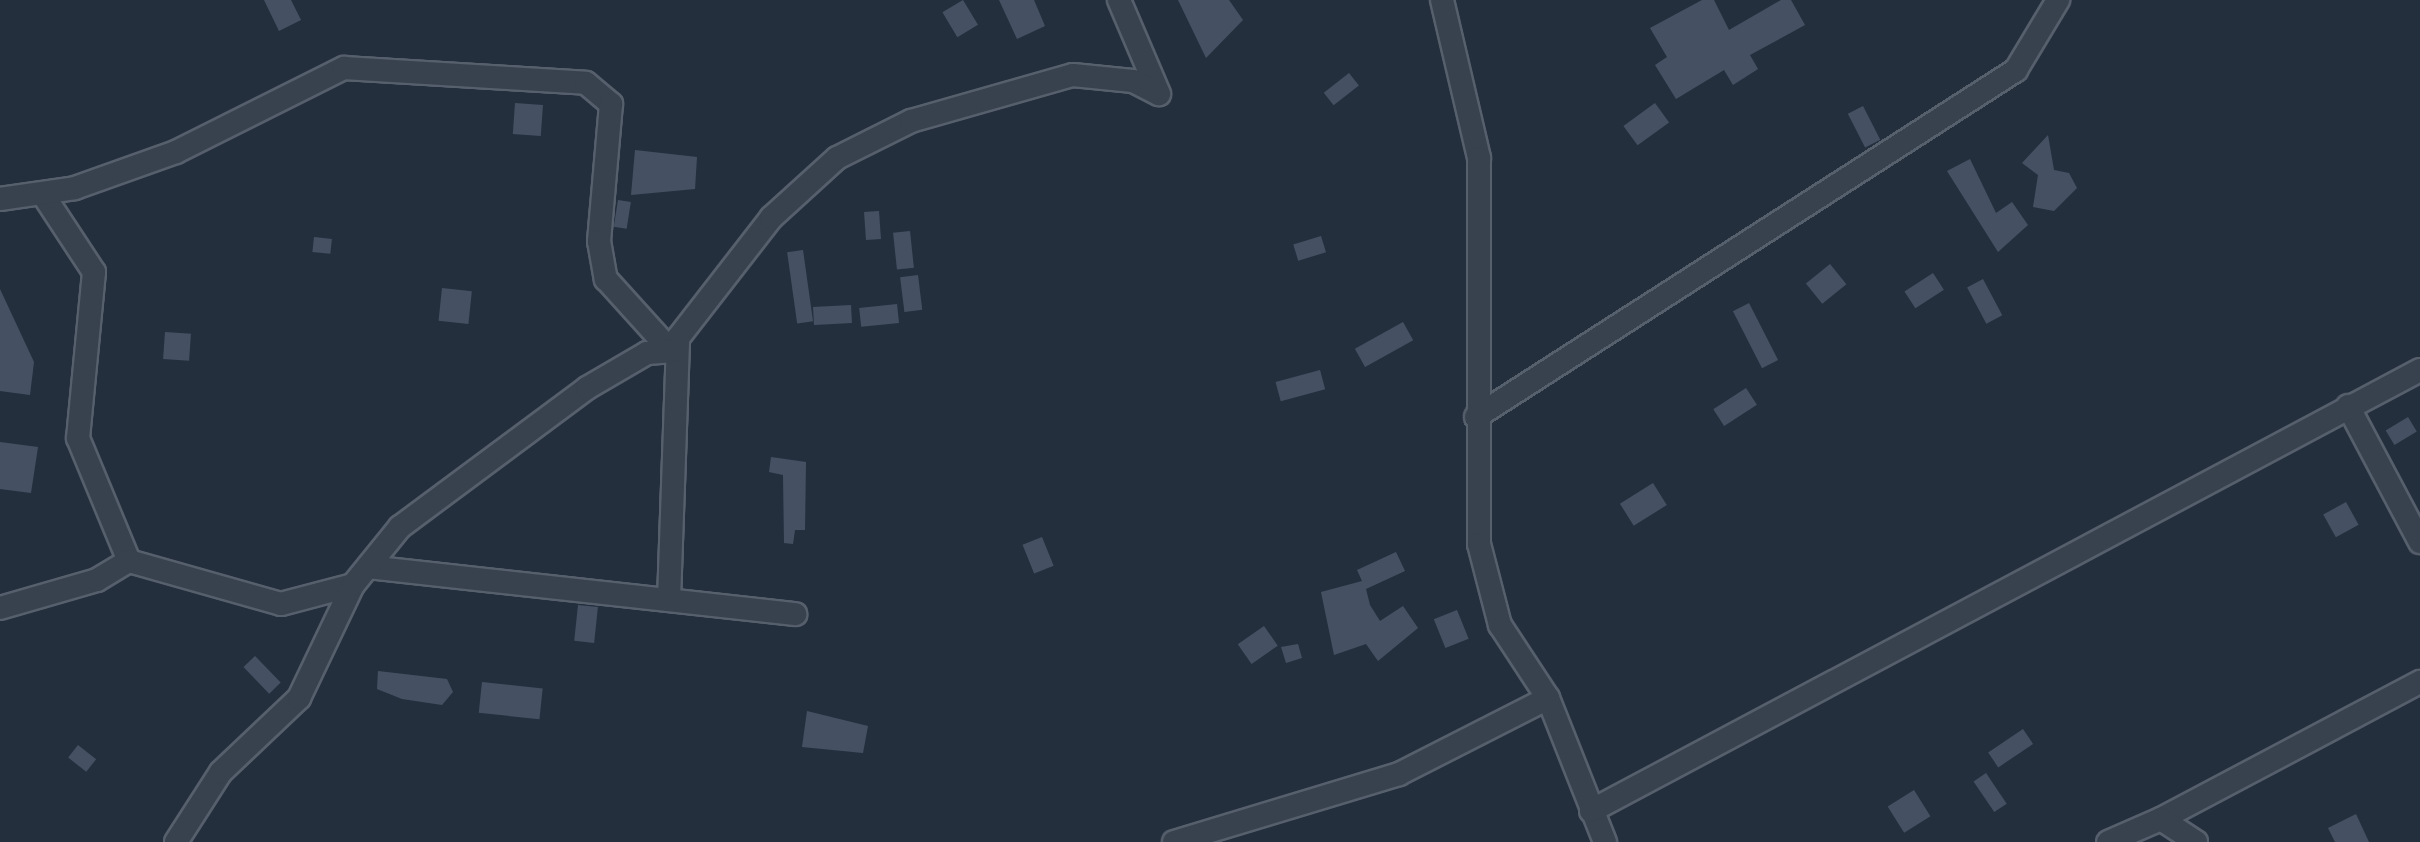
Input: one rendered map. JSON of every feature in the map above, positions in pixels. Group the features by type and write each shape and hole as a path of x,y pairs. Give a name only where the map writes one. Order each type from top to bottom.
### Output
{"street":[{"path":"669,600 673,351 770,218 876,133 1072,75 1132,81 1159,94 1119,0"},
{"path":"1442,0 1479,158 1476,417 1488,576 1500,624 1548,698 1604,842"},
{"path":"1476,417 2016,70 2058,0"},
{"path":"0,199 44,196 176,152 344,68 586,83 611,104 600,241 606,279 673,351"},
{"path":"44,196 94,272 78,438 129,561"},
{"path":"176,842 221,772 299,698 360,576 400,526 587,388 647,353 673,351"},
{"path":"1591,811 2420,370"},
{"path":"2348,406 2420,542"},
{"path":"0,608 97,580 129,561 281,604 360,576 795,614"},
{"path":"2108,842 2420,682"},
{"path":"1174,842 1399,774 1548,698"},
{"path":"2161,818 2196,842"}],"building":[{"path":"264,0 291,0 301,20 279,31"},
{"path":"963,0 978,25 957,37 942,12"},
{"path":"999,0 1034,0 1045,26 1017,39"},
{"path":"1178,0 1229,0 1243,20 1206,58"},
{"path":"1702,0 1714,0 1729,30 1781,0 1791,0 1805,25 1750,55 1758,69 1733,85 1724,70 1676,99 1655,65 1667,57 1650,28"},
{"path":"1349,73 1359,86 1334,105 1324,93"},
{"path":"515,103 543,105 541,136 513,134"},
{"path":"1655,103 1669,122 1638,145 1623,126"},
{"path":"1863,106 1880,140 1865,148 1848,114"},
{"path":"2048,135 2054,170 2069,173 2077,188 2054,211 2033,207 2038,175 2022,163"},
{"path":"635,150 697,157 695,189 631,195"},
{"path":"1970,159 1996,213 2012,202 2028,225 1998,252 1947,171"},
{"path":"618,200 631,202 627,229 614,227"},
{"path":"879,211 881,239 866,240 864,212"},
{"path":"910,231 914,268 897,270 893,233"},
{"path":"1321,236 1326,252 1298,261 1293,244"},
{"path":"314,237 332,239 330,254 312,252"},
{"path":"803,250 813,321 797,324 787,252"},
{"path":"1830,264 1846,284 1822,304 1806,284"},
{"path":"1933,273 1944,290 1915,308 1904,292"},
{"path":"918,275 922,310 904,312 900,277"},
{"path":"1983,279 2002,315 1986,324 1967,287"},
{"path":"442,288 472,291 468,324 439,321"},
{"path":"0,289 34,362 30,395 0,391"},
{"path":"1749,303 1778,360 1762,368 1733,311"},
{"path":"897,304 899,323 861,327 859,308"},
{"path":"851,305 852,323 814,325 813,307"},
{"path":"1403,322 1413,340 1365,367 1355,349"},
{"path":"165,332 191,334 189,361 163,359"},
{"path":"1320,370 1325,389 1281,401 1276,382"},
{"path":"1746,388 1757,405 1724,426 1713,409"},
{"path":"2408,417 2417,432 2394,445 2386,430"},
{"path":"0,442 38,447 31,493 0,489"},
{"path":"771,457 806,462 805,530 795,530 793,544 784,543 783,475 769,472"},
{"path":"1653,483 1667,505 1634,526 1620,504"},
{"path":"2346,502 2359,525 2336,537 2323,515"},
{"path":"1042,537 1054,566 1034,574 1023,545"},
{"path":"1396,552 1405,571 1366,589 1370,605 1380,621 1403,606 1418,628 1378,661 1366,644 1334,655 1321,592 1362,581 1357,570"},
{"path":"578,605 598,607 594,643 574,641"},
{"path":"1457,610 1469,639 1445,648 1434,619"},
{"path":"1264,626 1278,646 1252,664 1238,644"},
{"path":"1298,644 1302,658 1286,663 1281,647"},
{"path":"255,656 281,683 269,694 243,667"},
{"path":"378,671 447,679 453,692 442,705 402,699 377,689"},
{"path":"482,682 543,688 539,719 479,713"},
{"path":"807,711 868,726 863,753 802,747"},
{"path":"2023,729 2033,744 1998,767 1988,752"},
{"path":"78,745 96,759 86,772 68,758"},
{"path":"1986,773 2007,804 1994,812 1974,781"},
{"path":"1914,790 1930,816 1904,833 1888,806"},
{"path":"2356,814 2369,842 2335,842 2328,828"}]}
